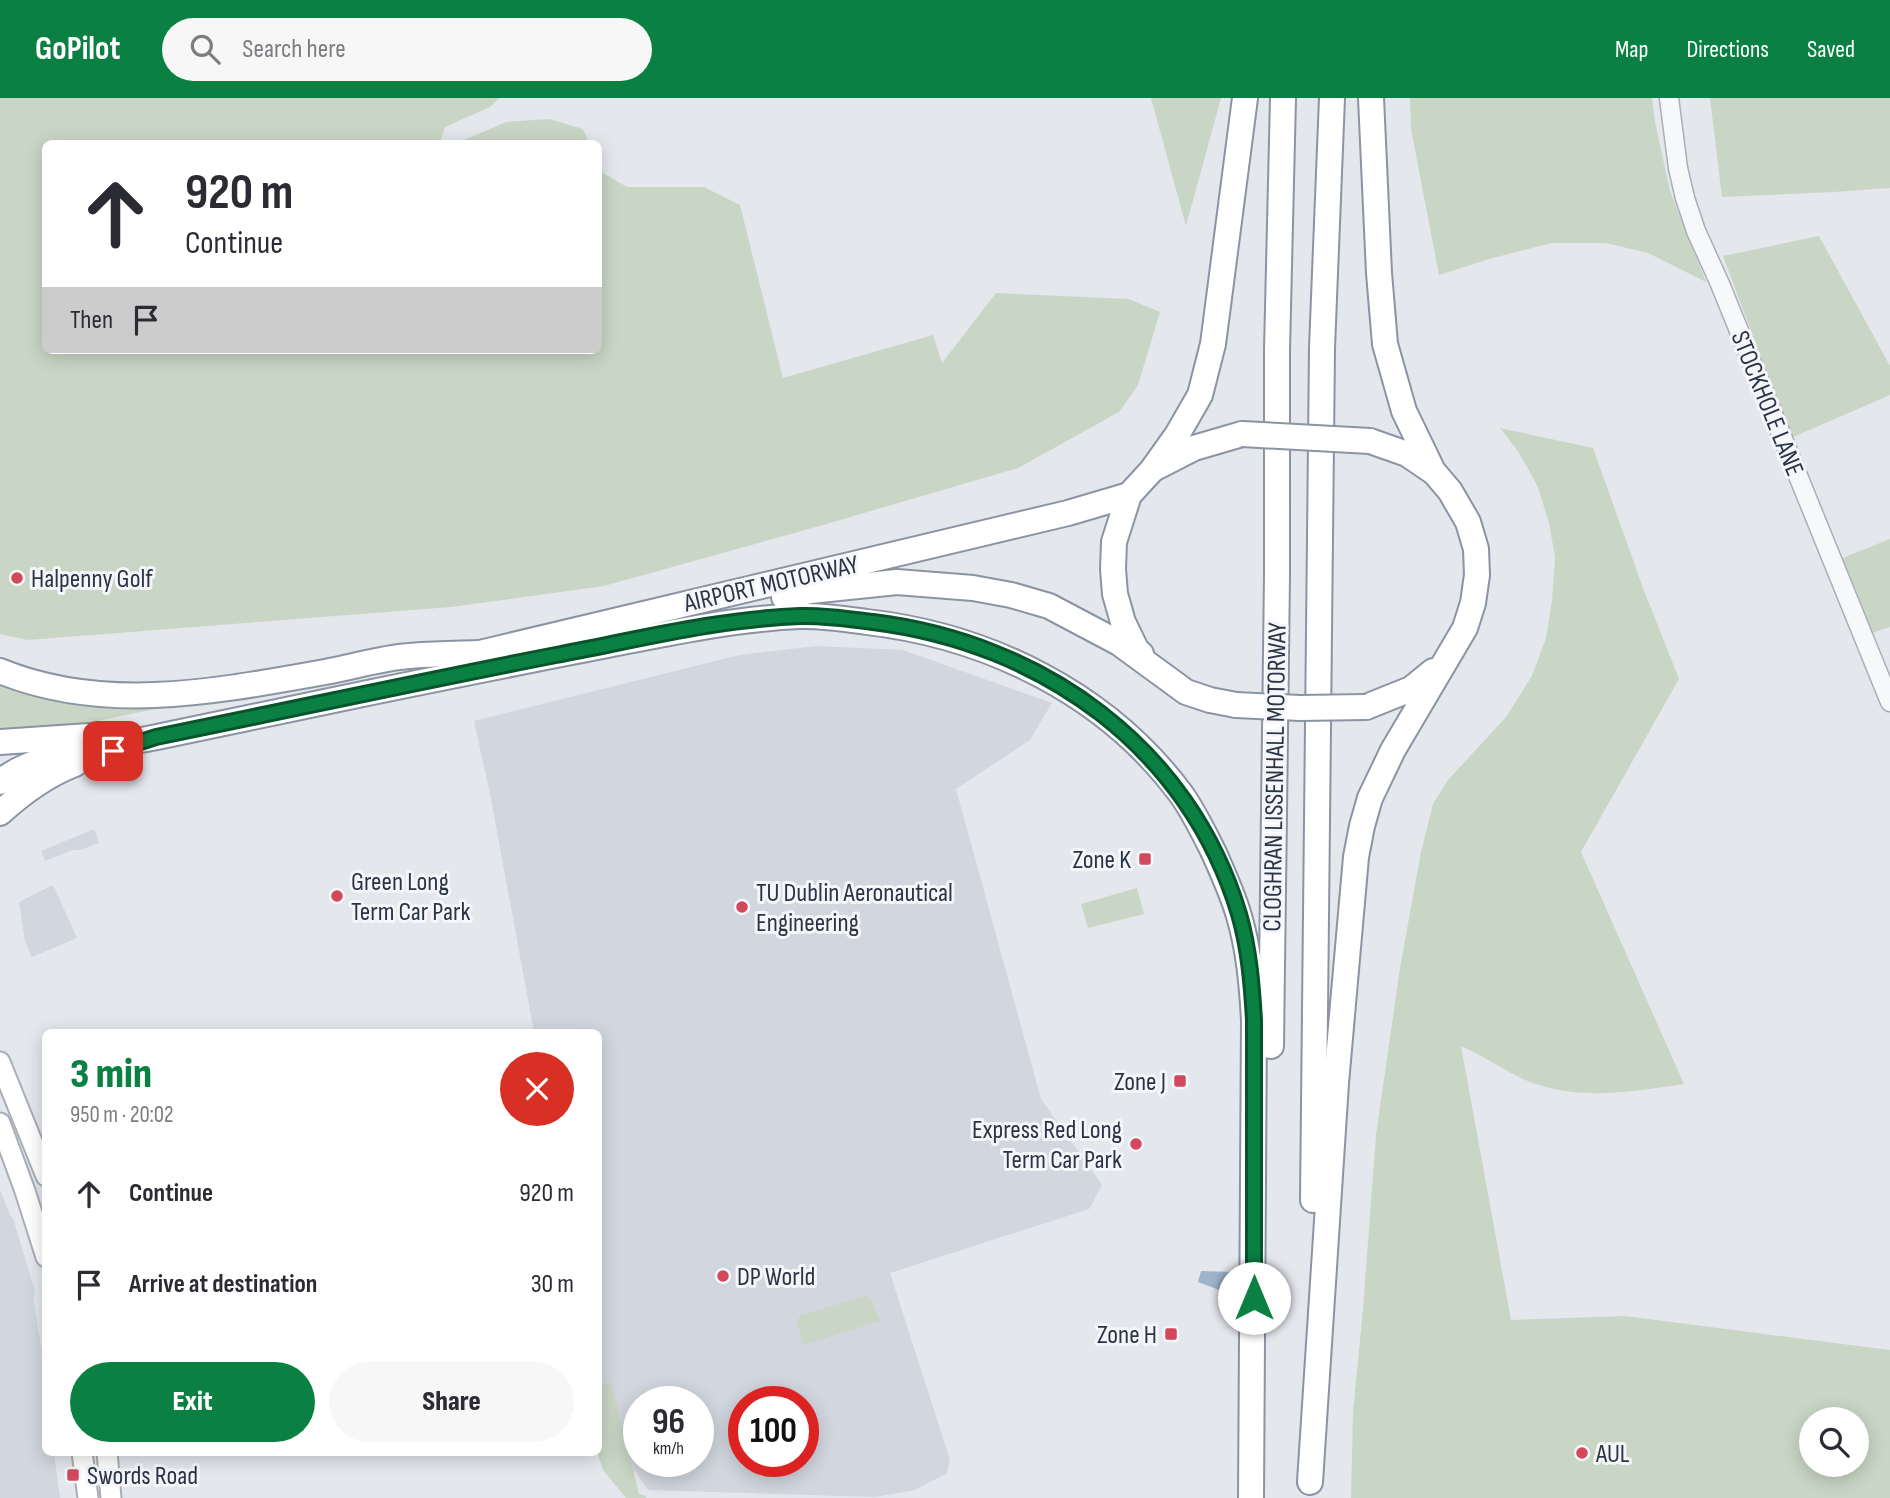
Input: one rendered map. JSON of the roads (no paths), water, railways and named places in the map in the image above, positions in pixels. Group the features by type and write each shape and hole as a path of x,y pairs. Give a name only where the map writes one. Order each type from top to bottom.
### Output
{"highway":[{"path":"1158,673 1136,649 1123,622 1115,594 1114,542 1129,495 1152,470 1177,435 1200,395 1213,344 1245,98"},
{"name":"CLOGHRAN LISSENHALL MOTORWAY","path":"1260,1498 1271,1025 1283,98"},
{"name":"CLOGHRAN LISSENHALL MOTORWAY","path":"1309,1490 1322,348 1332,98"},
{"path":"1309,1490 1336,1083 1356,857 1370,798 1393,750 1465,628 1473,603 1477,575 1476,549 1468,522 1450,491 1433,471 1404,411 1385,344 1371,98"},
{"path":"1152,470 1194,448 1241,434 1370,441 1407,454 1433,471"},
{"name":"AIRPORT MOTORWAY","path":"0,742 110,735 406,672 1068,513 1129,495"},
{"path":"451,675 810,591 897,582 973,588 1049,606 1119,643 1186,692 1236,705 1366,708 1411,689 1444,662"},
{"name":"AIRPORT MOTORWAY","path":"0,782 12,773 41,760 451,675 695,628 802,616 897,625 954,639 988,651 1059,684 1123,731 1181,795 1223,871 1239,915 1251,974 1254,1020 1251,1498"},
{"path":"0,671 16,678 55,687 101,694 153,696 204,692 407,656 478,653"},
{"path":"0,813 19,796 55,772 156,737"}],"main road":[{"path":"0,1062 42,1166"},
{"path":"0,1123 42,1244"},
{"path":"83,1456 88,1498"},
{"path":"107,1456 111,1498"}],"street":[{"name":"STOCKHOLE LANE","path":"1669,98 1678,168 1694,225 1890,702"}],"water":[{"path":"1201,1271 1235,1272 1233,1291 1230,1294 1198,1282"}],"place":[{"name":"Halpenny Golf","path":"17,578"},
{"name":"Zone K","path":"1145,859"},
{"name":"Green Long Term Car Park","path":"337,896"},
{"name":"TU Dublin Aeronautical Engineering","path":"742,907"},
{"name":"Zone J","path":"1180,1081"},
{"name":"Express Red Long Term Car Park","path":"1136,1144"},
{"name":"DP World","path":"723,1276"},
{"name":"Zone H","path":"1171,1334"},
{"name":"AUL","path":"1582,1453"},
{"name":"Swords Road","path":"73,1475"}]}
